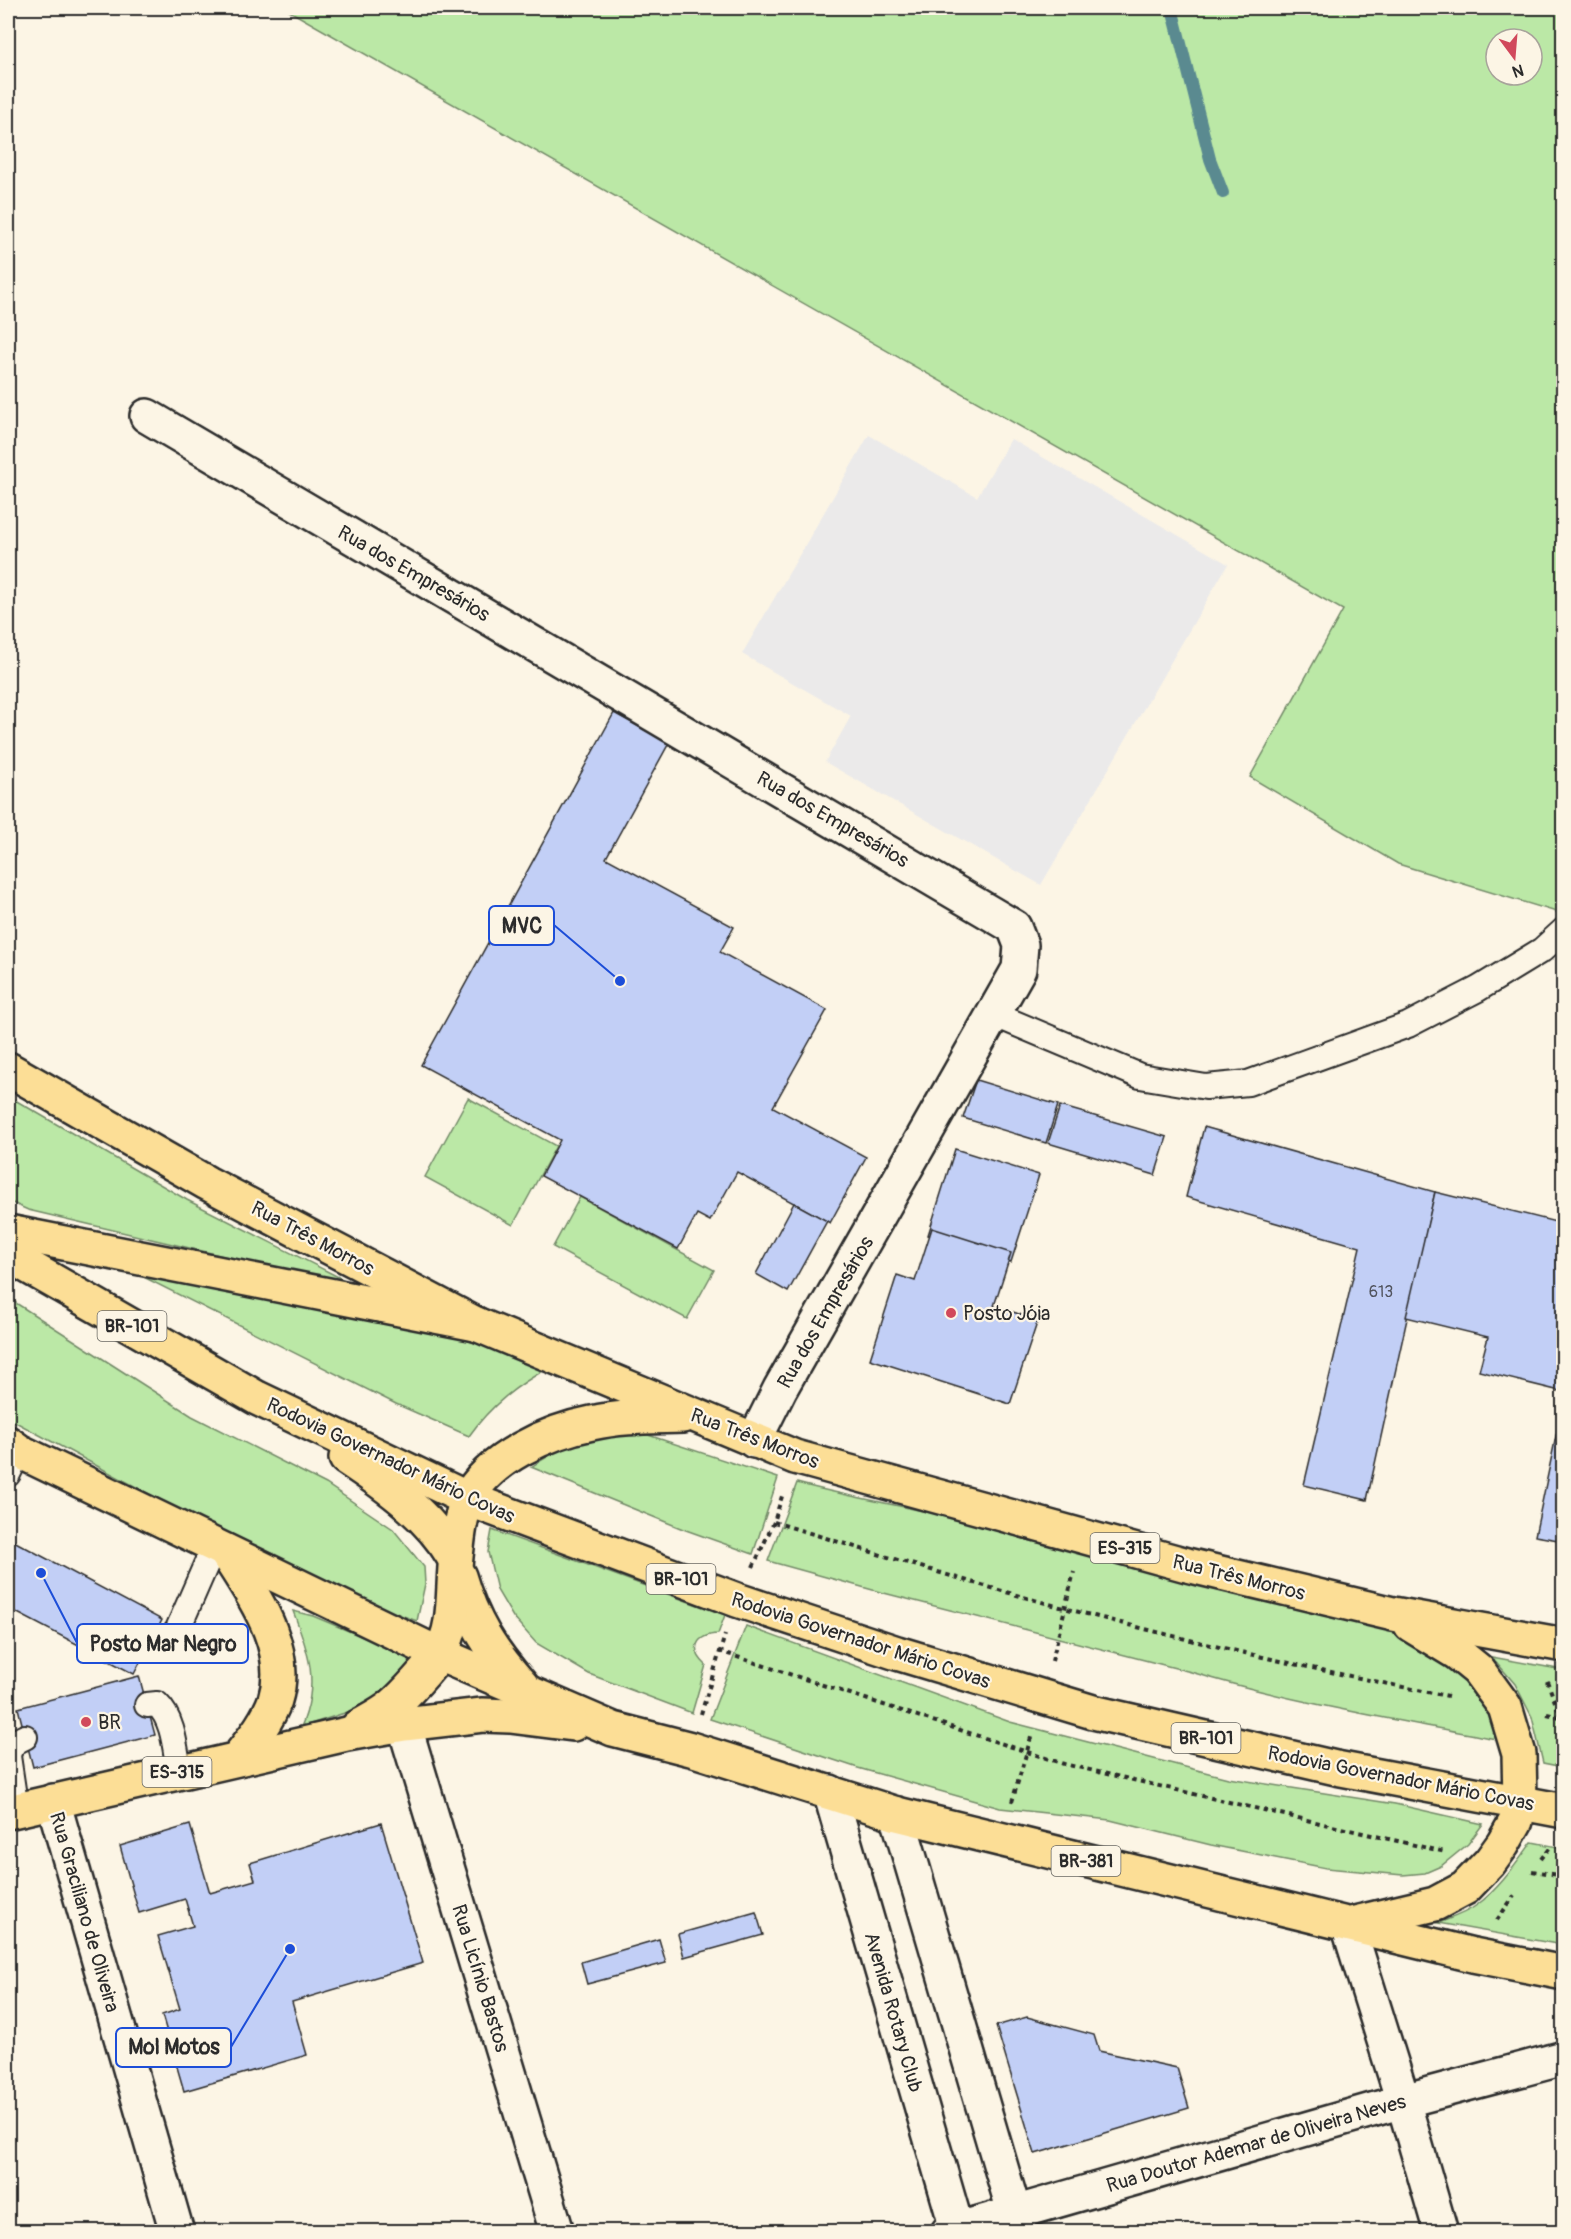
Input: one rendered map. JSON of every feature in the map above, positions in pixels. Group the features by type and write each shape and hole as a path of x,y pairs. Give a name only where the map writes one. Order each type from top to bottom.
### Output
{"main road":[{"name":"Rua Três Morros","path":"8,1069 207,1183 476,1324 795,1457 1186,1565 1393,1614 1563,1645"},
{"path":"8,1232 476,1324"},
{"name":"Rodovia Governador Mário Covas","path":"8,1255 257,1398 468,1499 737,1600 897,1653 1093,1712 1336,1768 1563,1811"},
{"path":"257,1398 372,1476 419,1512 442,1537 455,1559 465,1597 481,1634 497,1658 528,1693"},
{"path":"439,1654 451,1618 460,1523 468,1499 480,1481 496,1465 525,1447 562,1431 592,1423 634,1417 697,1416"},
{"path":"11,1456 220,1548 439,1654 613,1729"},
{"path":"220,1548 258,1604 272,1634 279,1667 275,1698 262,1726 238,1758"},
{"path":"1348,1925 1436,1904 1465,1888 1490,1862 1516,1821 1520,1802 1519,1755 1505,1707 1478,1670 1457,1653 1393,1614"},
{"name":"ES-315","path":"399,1715 439,1654"},
{"name":"ES-315","path":"12,1811 347,1734 399,1715 510,1716 613,1729"},
{"name":"BR-381","path":"613,1729 691,1749 897,1814 1473,1955 1563,1973"}],"street":[{"name":"Rua dos Empresários","path":"147,416 1014,927 1020,945 1018,969 780,1389 754,1441"},
{"name":"Rua Licínio Bastos","path":"399,1715 557,2232"},
{"name":"Avenida Rotary Club","path":"831,1792 954,2231"},
{"name":"Rua Graciliano de Oliveira","path":"53,1801 177,2232"},
{"path":"897,1814 1017,2222"},
{"path":"1348,1925 1441,2232"},
{"name":"Rua Doutor Ademar de Oliveira Neves","path":"954,2231 1017,2222 1403,2101 1563,2058"}],"lane":[{"path":"993,1014 1140,1076 1206,1087 1248,1083 1408,1025 1478,989 1533,956 1563,930"},
{"path":"148,1645 157,1646 177,1631 220,1548"},
{"path":"147,1705 157,1704 164,1710 169,1721 179,1771"},
{"path":"12,1811 9,1750 16,1741 25,1737"}],"path":[{"path":"774,1522 979,1585 1166,1634 1376,1682 1563,1718"},
{"path":"719,1651 1064,1764 1490,1862 1563,1876"}],"shaded area":[{"path":"869,435 977,497 1011,439 1228,564 1041,885 825,762 851,716 742,654"}],"green space":[{"path":"284,8 1563,8 1563,914 1398,864 1250,777 1343,610"},
{"path":"8,1096 187,1200 360,1288 28,1210 8,1201"},
{"path":"468,1098 556,1146 513,1225 425,1177"},
{"path":"580,1197 714,1270 687,1319 553,1247"},
{"path":"78,1244 450,1331 550,1367 505,1397 469,1436 396,1404"},
{"path":"8,1298 192,1416 326,1484 393,1529 424,1567 425,1584 417,1621 370,1604 190,1516 8,1418"},
{"path":"642,1433 778,1478 753,1554 683,1529 531,1467 559,1450 584,1440 609,1435"},
{"path":"797,1483 950,1517 1059,1548 1378,1624 1427,1650 1468,1681 1485,1703 1501,1740 1268,1693 768,1561"},
{"path":"492,1530 725,1615 718,1634 704,1637 697,1644 698,1654 706,1665 692,1713 589,1674 536,1643 513,1617 497,1590 488,1552"},
{"path":"293,1611 313,1616 415,1659 398,1686 357,1709 301,1727 307,1711 311,1682 308,1654"},
{"path":"746,1626 1010,1722 1228,1778 1395,1804 1483,1824 1468,1844 1441,1866 1425,1873 1403,1875 1326,1868 1211,1845 1110,1820 1000,1808 858,1768 710,1719"},
{"path":"1492,1657 1563,1670 1563,1767 1543,1763 1532,1717 1515,1684"},
{"path":"1532,1842 1563,1848 1563,1945 1438,1923 1468,1911 1485,1899 1507,1876"}],"building":[{"path":"614,713 669,743 606,858 734,927 720,952 827,1010 773,1107 866,1157 830,1223 737,1172 710,1221 697,1214 678,1249 541,1176 560,1140 421,1065"},
{"path":"976,1080 1058,1105 1046,1143 963,1118"},
{"path":"1060,1106 1167,1137 1155,1175 1048,1143"},
{"path":"1204,1127 1435,1192 1367,1500 1304,1485 1360,1247 1186,1197"},
{"path":"955,1149 1039,1175 1011,1262 928,1235"},
{"path":"1435,1192 1564,1224 1564,1392 1479,1371 1488,1337 1406,1317"},
{"path":"794,1203 827,1221 788,1292 756,1274"},
{"name":"Posto Jóia","path":"932,1228 1011,1253 994,1306 1038,1320 1010,1404 870,1359 897,1275 915,1281"},
{"path":"1564,1398 1564,1541 1535,1536"},
{"path":"8,1538 162,1620 134,1674 8,1608"},
{"name":"BR","path":"139,1676 155,1735 33,1767 18,1708"},
{"path":"381,1823 423,1963 292,2002 307,2055 184,2091 162,2015 180,2009 158,1936 193,1926 185,1899 139,1913 120,1846 190,1825 210,1893 255,1880 250,1863"},
{"path":"756,1912 763,1935 684,1957 678,1934"},
{"path":"659,1939 666,1963 587,1984 581,1962"},
{"path":"1027,2017 1094,2035 1099,2051 1177,2068 1189,2108 1035,2154 996,2026"}],"waterway":[{"path":"1172,8 1210,159 1223,193"}],"place":[{"name":"MVC","path":"620,981"},
{"name":"Posto Jóia","path":"951,1313"},
{"name":"Posto Mar Negro","path":"41,1573"},
{"name":"BR","path":"86,1722"},
{"name":"Mol Motos","path":"290,1949"}]}
